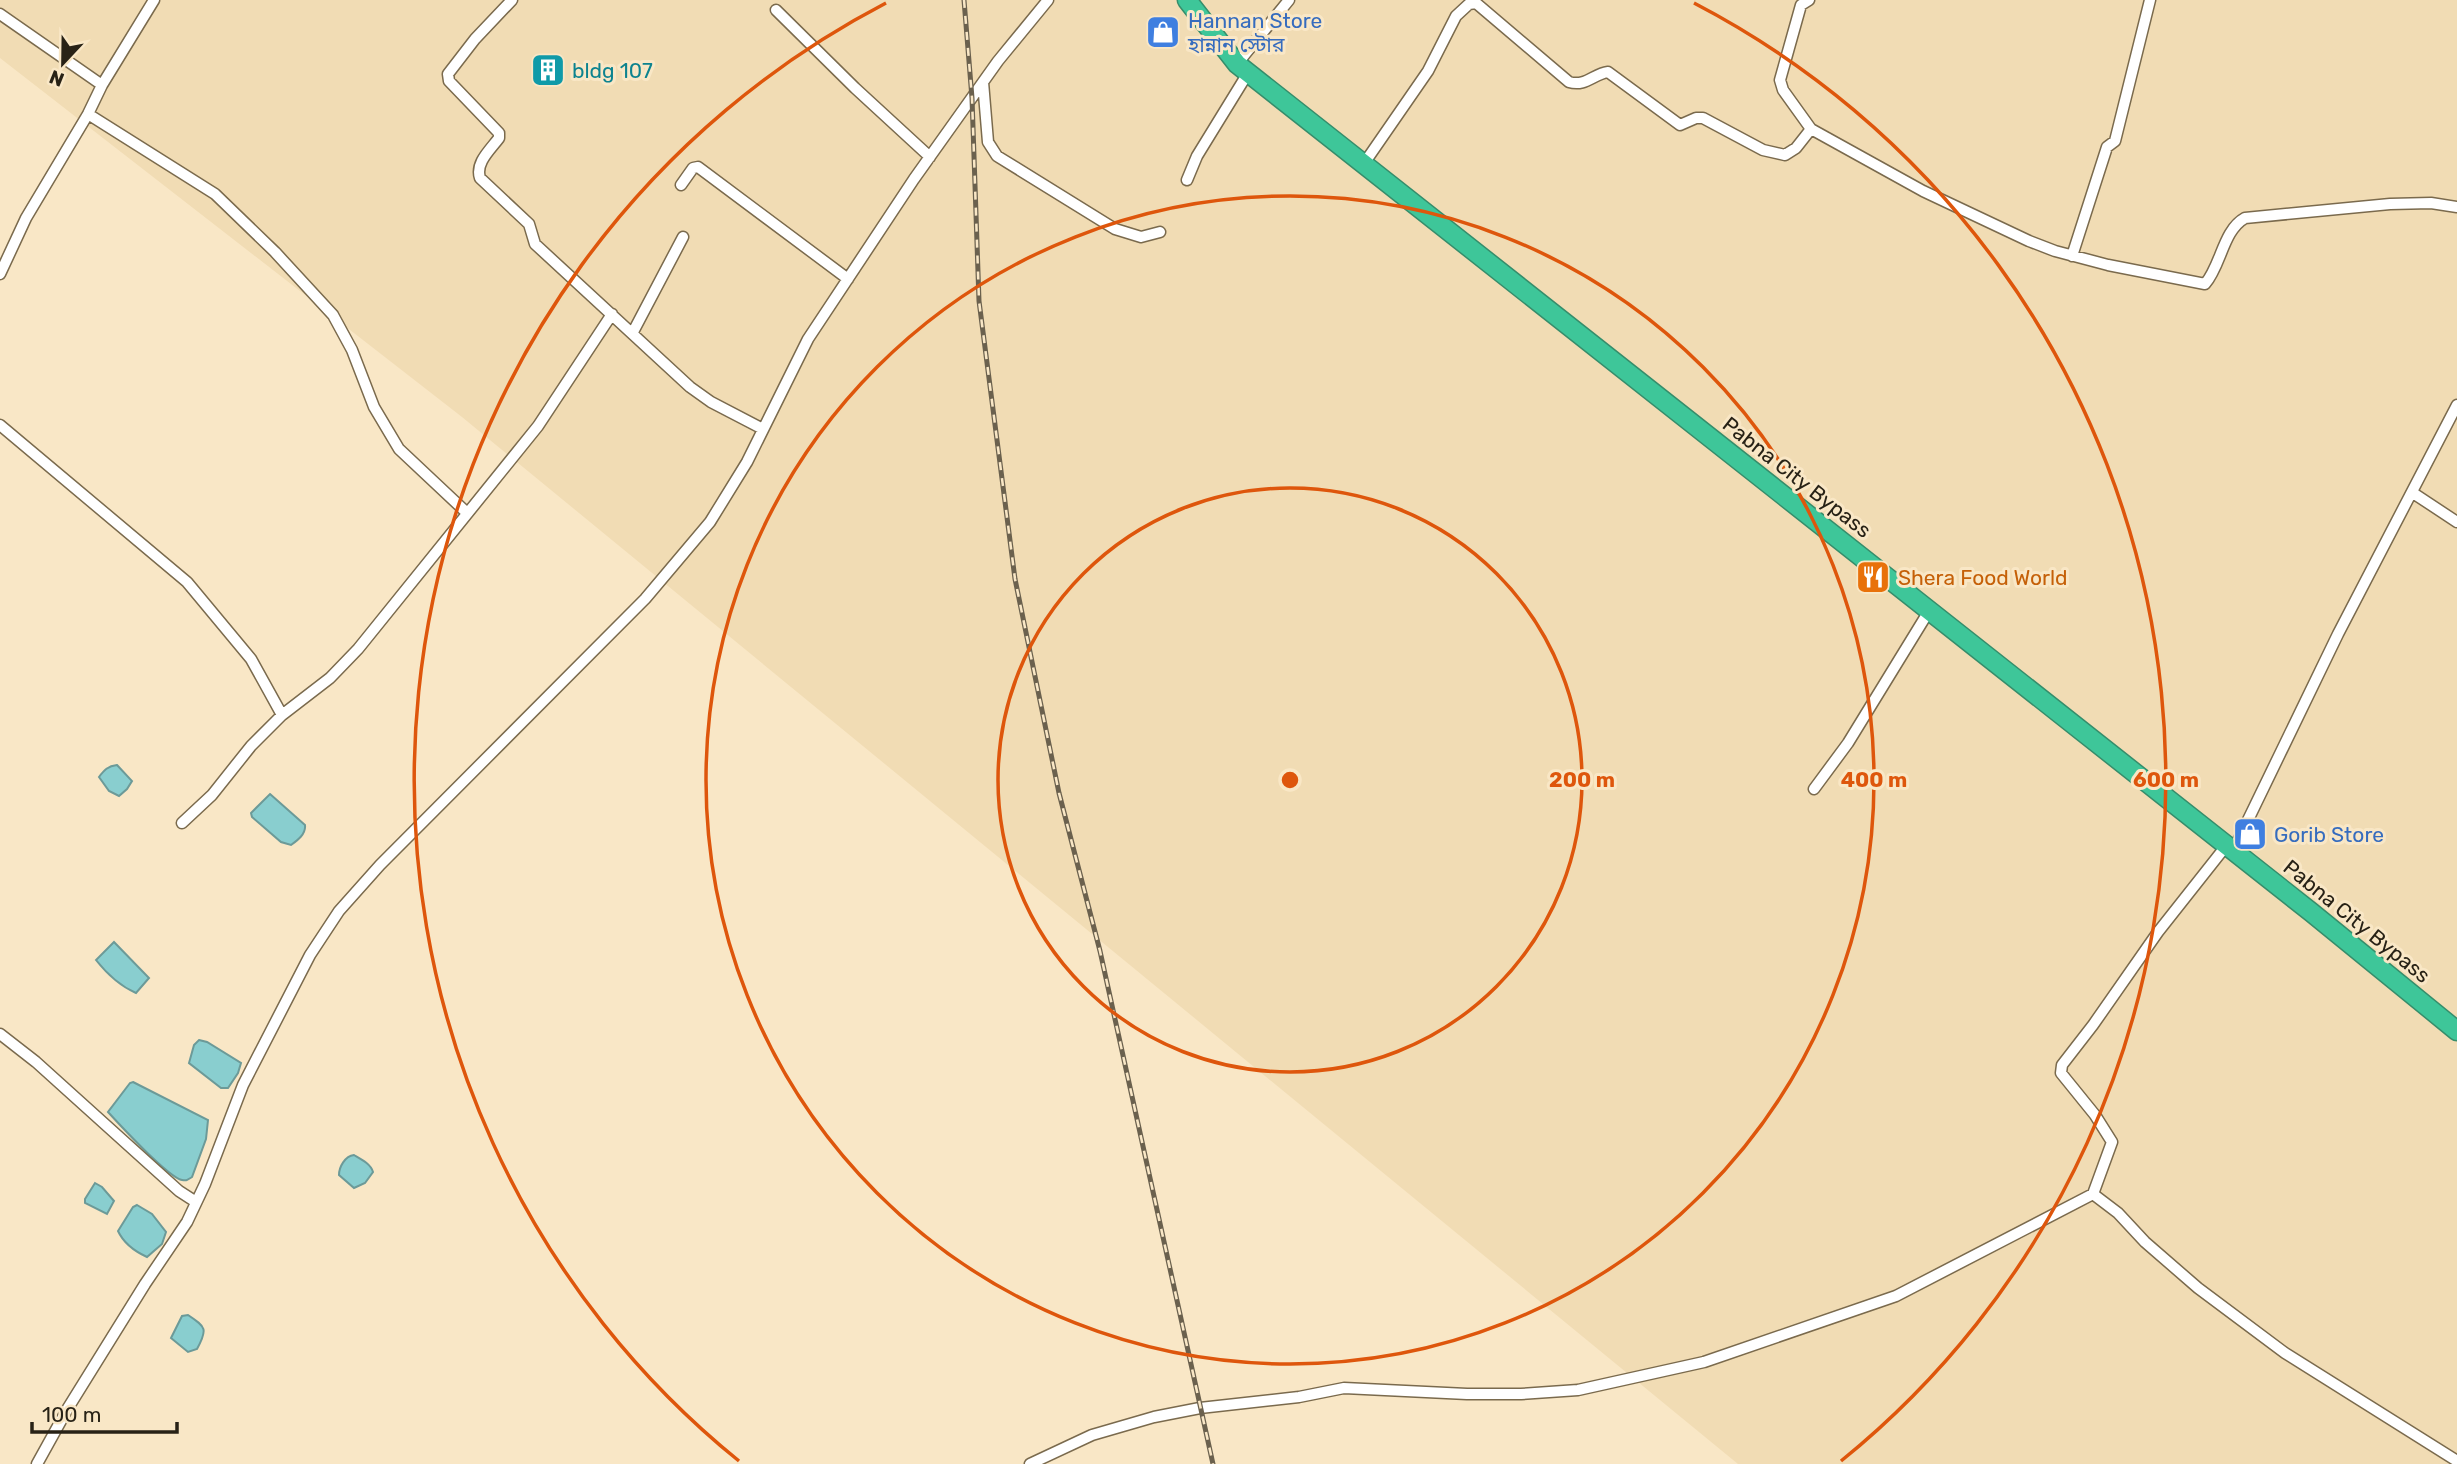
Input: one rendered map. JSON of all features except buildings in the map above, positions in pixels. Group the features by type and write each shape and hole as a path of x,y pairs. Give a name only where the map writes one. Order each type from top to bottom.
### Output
{"highway":[{"name":"Pabna City Bypass","path":"1187,0 1243,68 2457,1031"}],"street":[{"path":"0,274 26,218 154,0"},
{"path":"512,0 475,38 448,74 449,81 499,133 499,138 480,164 480,178 529,224 536,244 690,387 711,402 763,429"},
{"path":"37,1464 68,1408 187,1222 243,1085 310,955 339,911 380,865 645,599 710,522 747,462 808,339 930,158 984,82 1048,0"},
{"path":"1186,180 1243,68 1289,0"},
{"path":"2072,256 2107,147 2115,141 2150,0"},
{"path":"1802,2 1780,80 1783,90 1811,129 1923,191 2029,241 2072,256 2205,284 2232,231 2238,222 2245,218 2390,204 2457,207"},
{"path":"1363,165 1428,71 1456,16 1469,4 1476,3 1569,82 1583,83 1608,72 1680,125 1700,117 1763,150 1785,155 1796,148 1811,129"},
{"path":"776,10 930,158"},
{"path":"0,14 102,85"},
{"path":"984,82 988,142 997,156 1115,229 1141,237 1160,232"},
{"path":"88,114 215,194 275,252 333,315 352,350 374,407 399,449 466,512"},
{"path":"681,186 693,168 698,167 848,279"},
{"path":"633,332 683,237"},
{"path":"0,244 11,250"},
{"path":"182,823 212,795 251,746 282,715 330,678 358,649 538,426 612,313"},
{"path":"1030,1464 1092,1434 1200,1408 1344,1388 1467,1394 1578,1390 1703,1362 1896,1296 2093,1194 2112,1142 2095,1115 2061,1073 2062,1065 2158,932 2229,848 2457,405"},
{"path":"0,425 187,582 251,659 282,715"},
{"path":"2413,493 2457,522"},
{"path":"1814,789 1848,743 1930,611"},
{"path":"0,1034 36,1062 179,1191 196,1202"},
{"path":"2093,1194 2118,1213 2144,1242 2198,1288 2274,1345 2457,1461"}],"shaded area":[{"path":"0,0 2457,0 2457,1464 1738,1464 462,417 0,58"}],"water":[{"path":"117,765 132,781 119,796 109,791 99,777 106,769"},
{"path":"270,794 305,825 303,834 291,845 281,842 252,817 251,813"},
{"path":"114,942 149,978 136,993 114,979 96,960"},
{"path":"199,1040 241,1063 228,1088 221,1088 189,1063 194,1045"},
{"path":"133,1082 208,1120 206,1139 192,1177 188,1180 175,1177 166,1170 108,1112"},
{"path":"354,1155 368,1164 373,1172 365,1183 354,1188 339,1175 343,1162"},
{"path":"95,1183 114,1201 107,1214 85,1203"},
{"path":"137,1205 152,1214 166,1232 162,1244 147,1257 130,1247 118,1231"},
{"path":"188,1315 202,1326 204,1333 197,1349 188,1352 171,1338 182,1316"}],"railway":[{"path":"964,0 972,98 979,301 1015,579 1059,793 1100,951 1213,1464"}],"place":[{"name":"Hannan Store হান্নান স্টোর","path":"1163,32"},
{"name":"bldg 107","path":"548,70"},
{"name":"Shera Food World","path":"1873,577"},
{"name":"Gorib Store","path":"2250,834"}]}
